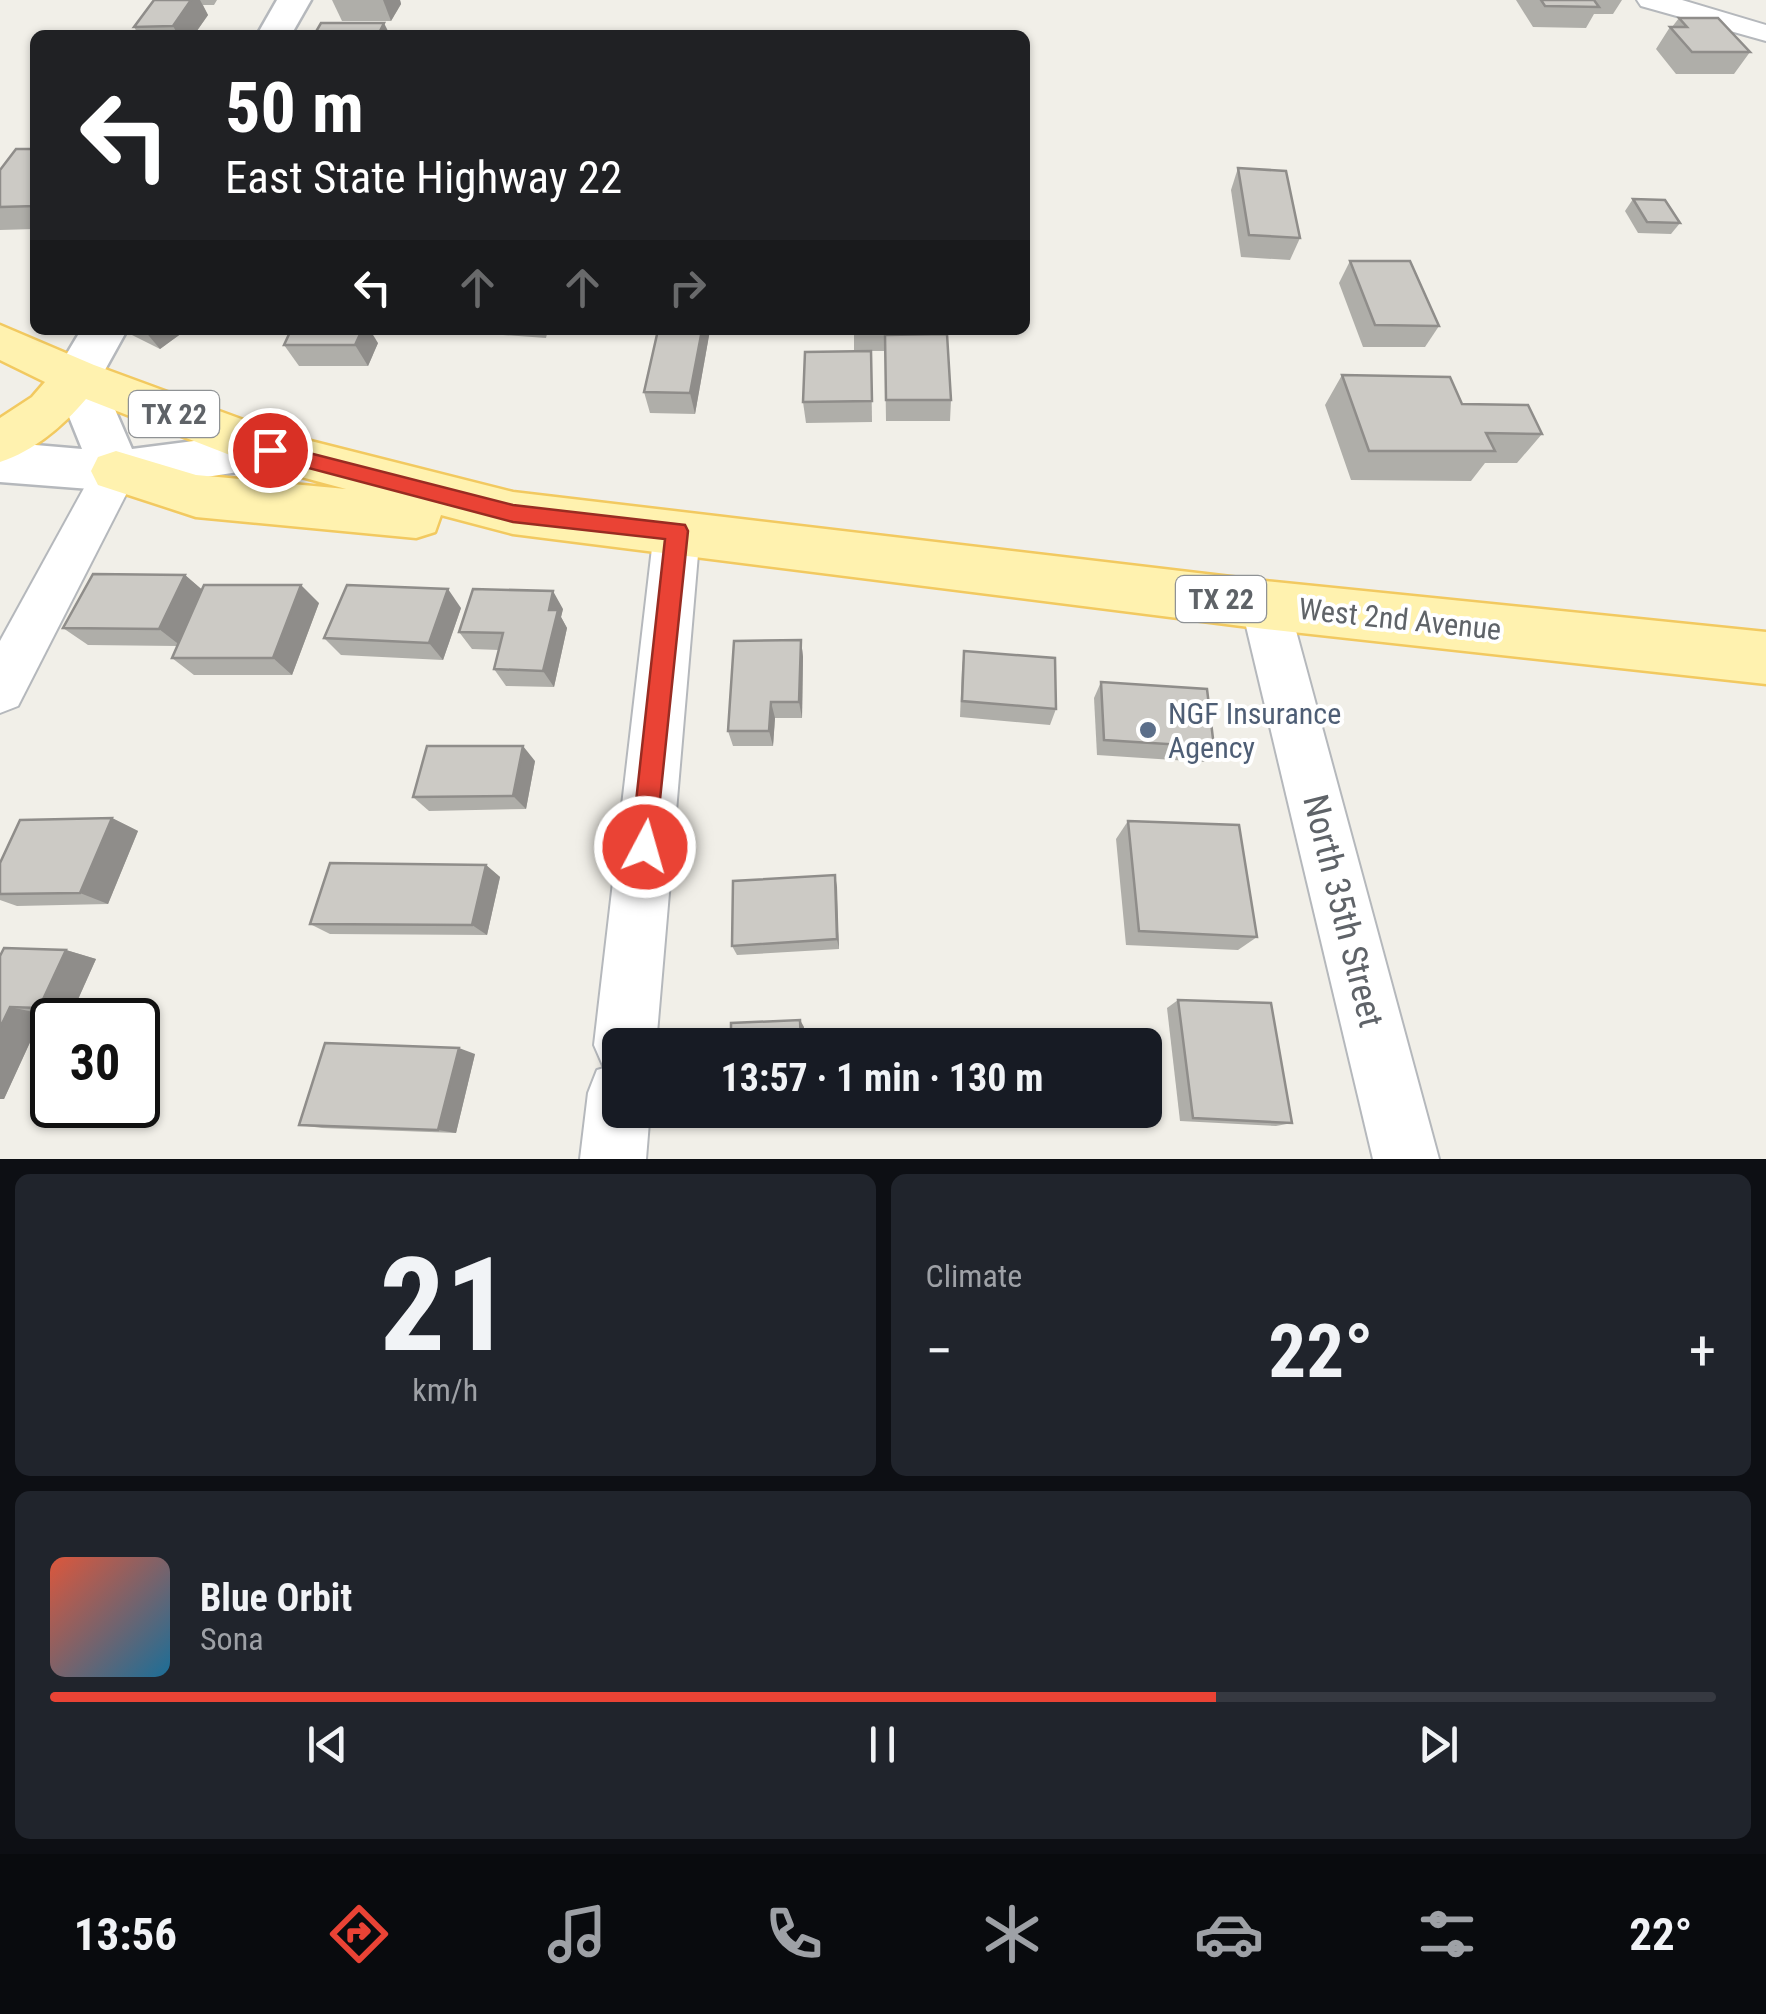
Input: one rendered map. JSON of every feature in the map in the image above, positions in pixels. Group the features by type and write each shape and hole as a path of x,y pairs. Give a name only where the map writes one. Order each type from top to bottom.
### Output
{"main road":[{"name":"TX 22","path":"0,341 76,378 270,450 513,513 677,531"},
{"path":"0,444 49,410 76,378"},
{"path":"116,471 196,496 449,520 513,513"},
{"name":"West 2nd Avenue","path":"677,531 1264,605 1766,658"}],"street":[{"path":"277,30 294,0"},
{"path":"1650,0 1765,40"},
{"path":"101,335 76,378 116,471"},
{"path":"0,462 116,471 270,450"},
{"path":"0,690 116,471"},
{"path":"627,1028 677,531"},
{"name":"North 35th Street","path":"1264,605 1406,1159"},
{"path":"613,1159 616,1128"}],"building":[{"path":"154,0 191,0 173,26 134,27"},
{"path":"1541,0 1594,0 1599,7 1545,6"},
{"path":"1679,18 1718,18 1750,52 1692,52 1670,27 1687,27"},
{"path":"321,23 384,23 380,30 317,30"},
{"path":"16,149 30,149 30,206 0,207 0,170"},
{"path":"1238,168 1286,171 1300,238 1249,235"},
{"path":"1633,199 1665,200 1680,223 1647,222"},
{"path":"1350,261 1410,261 1439,326 1375,325"},
{"path":"289,335 360,335 355,345 284,345"},
{"path":"657,335 701,335 690,393 644,392"},
{"path":"885,335 947,335 951,400 886,400"},
{"path":"871,351 872,401 803,402 805,352"},
{"path":"1342,375 1450,377 1462,404 1528,405 1542,434 1486,433 1495,451 1369,451"},
{"path":"93,574 185,575 159,629 63,628"},
{"path":"204,585 301,585 273,658 172,658"},
{"path":"347,585 448,589 429,643 324,638"},
{"path":"473,589 553,591 549,610 558,610 543,671 494,669 503,633 459,632"},
{"path":"801,640 799,702 771,702 769,731 728,731 734,641"},
{"path":"964,651 1055,658 1056,709 962,701"},
{"name":"NGF Insurance Agency","path":"1101,682 1207,689 1214,747 1104,740"},
{"path":"427,746 523,746 513,796 413,797"},
{"path":"112,818 80,893 0,894 0,863 20,820"},
{"path":"1128,821 1239,825 1257,937 1139,931"},
{"path":"330,863 486,865 472,925 310,924"},
{"path":"835,875 837,939 732,946 733,881"},
{"path":"4,948 66,950 44,998 30,998 30,1008 10,1007 0,1028 0,956"},
{"path":"1178,1000 1271,1003 1292,1123 1193,1118"},
{"path":"800,1020 800,1028 731,1028 731,1023"},
{"path":"325,1043 459,1048 438,1130 299,1125"}],"place":[{"name":"NGF Insurance Agency","path":"1148,730"}],"route":[{"path":"270,450 513,513 677,531 645,847"}]}
